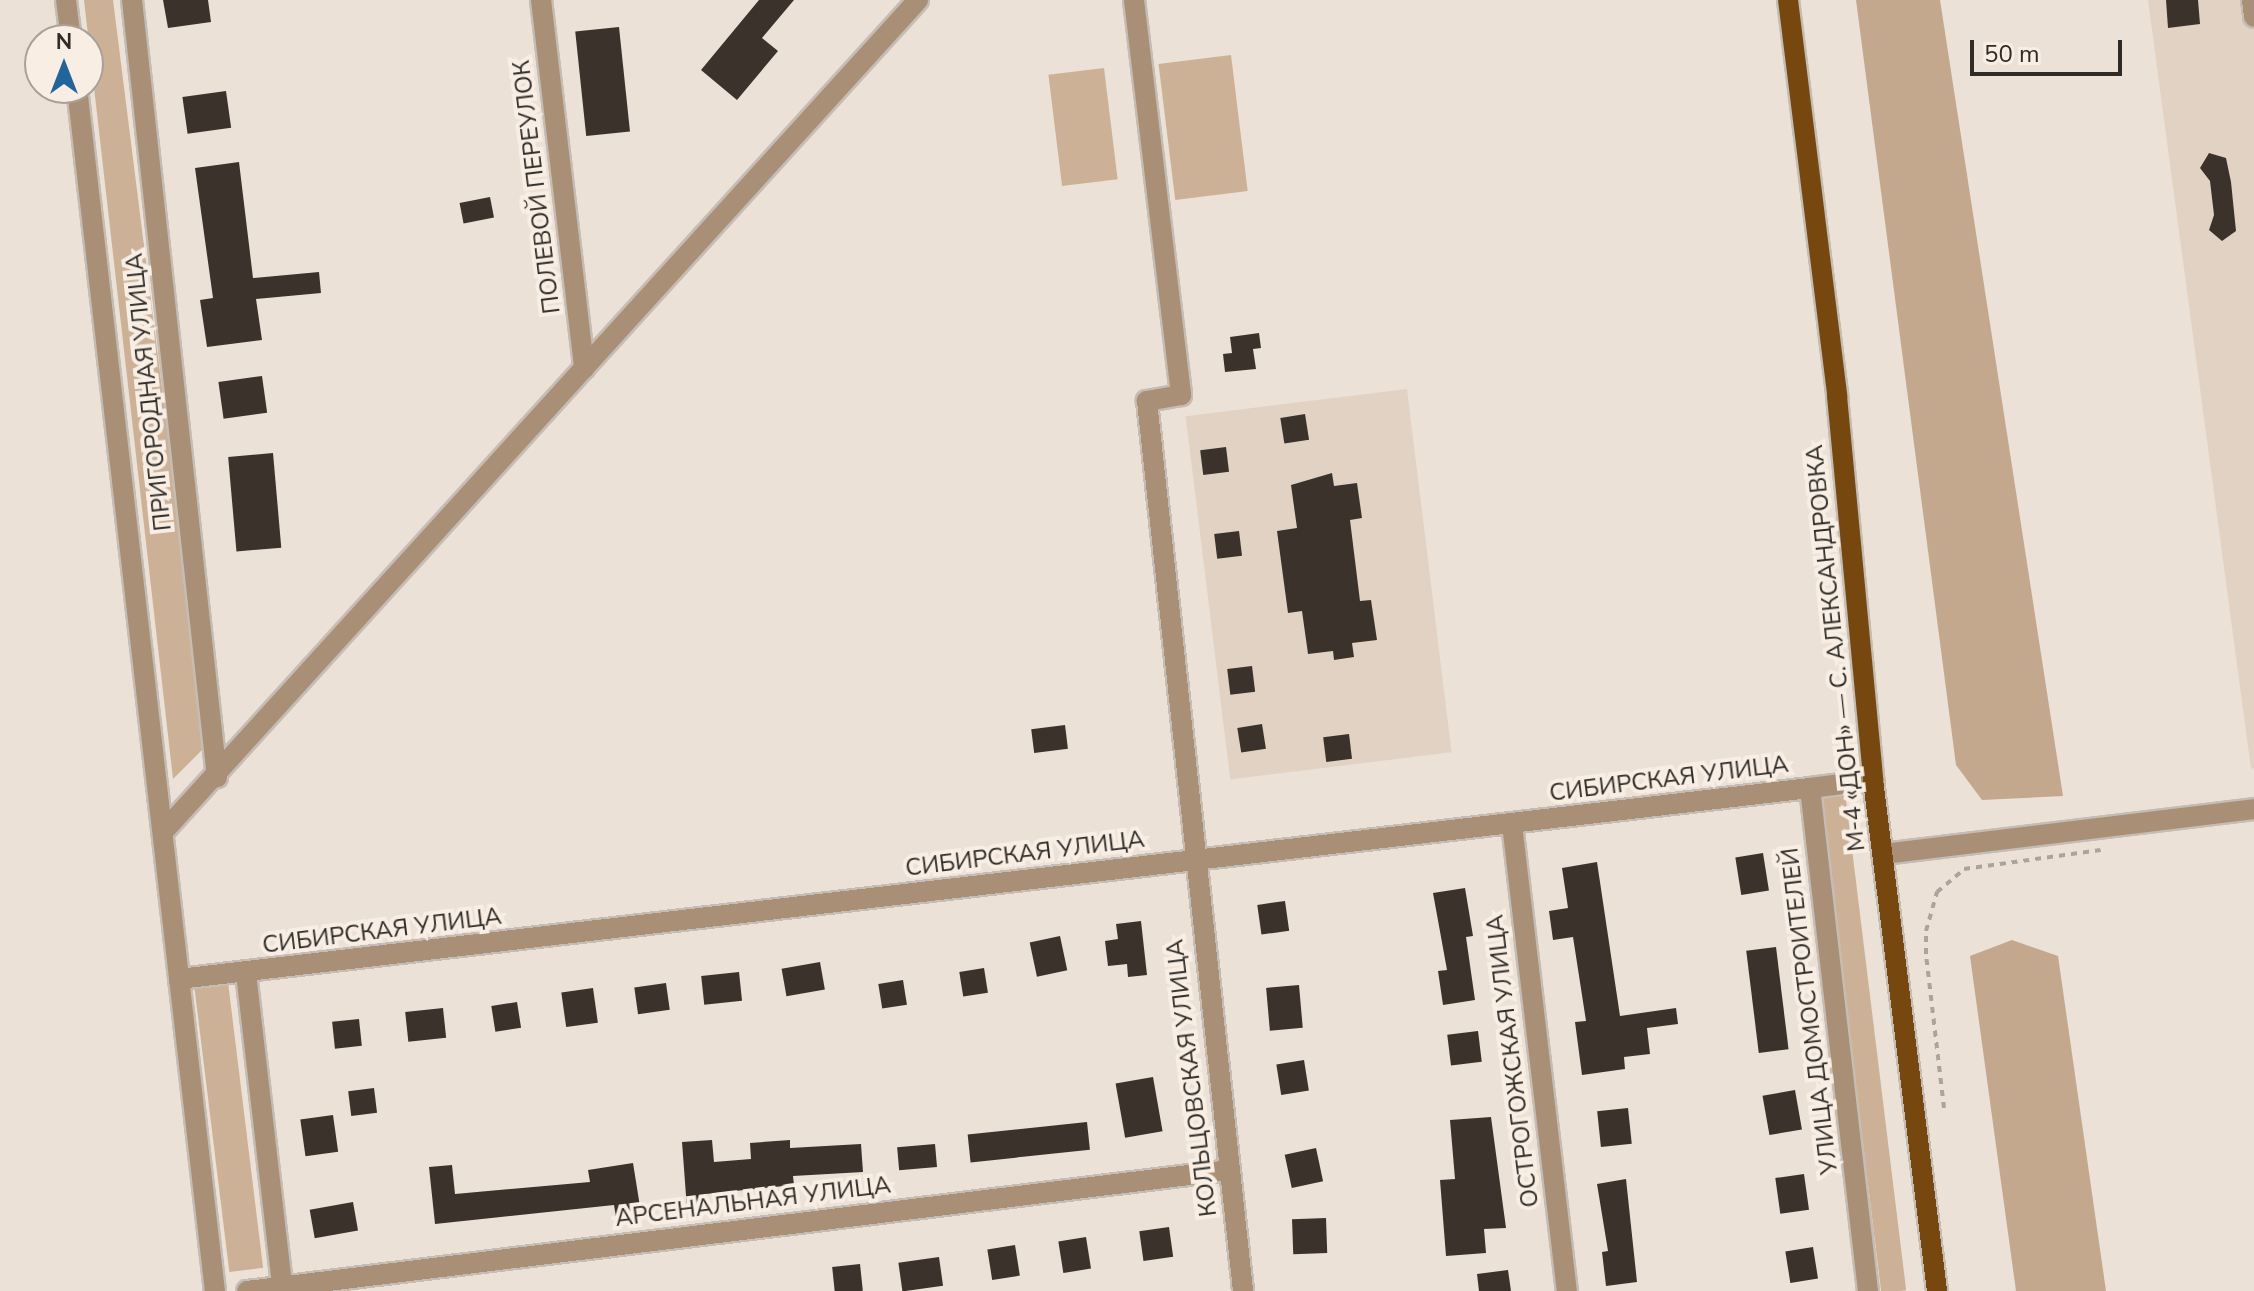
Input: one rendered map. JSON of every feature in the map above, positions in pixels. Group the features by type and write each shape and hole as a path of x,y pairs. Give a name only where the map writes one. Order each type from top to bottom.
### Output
{"main road":[{"name":"М-4 «ДОН» — С. АЛЕКСАНДРОВКА","path":"1788,0 1837,396 1873,780 1937,1291"}],"street":[{"path":"66,0 69,24"},
{"name":"ПРИГОРОДНАЯ УЛИЦА","path":"132,0 217,777"},
{"name":"ПОЛЕВОЙ ПЕРЕУЛОК","path":"541,0 584,368"},
{"path":"164,831 217,777 918,0"},
{"name":"КОЛЬЦОВСКАЯ УЛИЦА","path":"1134,0 1181,395 1147,401 1193,859 1243,1291"},
{"path":"2252,0 2254,17"},
{"path":"79,104 215,1291"},
{"path":"1810,788 1873,780"},
{"name":"СИБИРСКАЯ УЛИЦА","path":"179,979 1810,788"},
{"name":"УЛИЦА ДОМОСТРОИТЕЛЕЙ","path":"1810,788 1868,1291"},
{"path":"1883,854 2254,809"},
{"name":"ОСТРОГОЖСКАЯ УЛИЦА","path":"1512,824 1567,1291"},
{"path":"246,973 282,1288"},
{"name":"АРСЕНАЛЬНАЯ УЛИЦА","path":"247,1291 1229,1170"}],"path":[{"path":"1944,1108 1926,954 1926,931 1937,892 1964,869 2116,848"}],"shaded area":[{"path":"84,0 113,0 207,745 173,779 96,104 104,104 104,24 87,24"},
{"path":"1856,0 1940,0 2063,796 1982,800 1956,765"},
{"path":"2148,0 2254,0 2254,768 2251,769"},
{"path":"1231,55 1248,191 1175,200 1159,64"},
{"path":"1104,68 1118,179 1062,186 1048,75"},
{"path":"1407,389 1452,752 1230,779 1186,416"},
{"path":"1845,792 1906,1290 1881,1291 1820,795"},
{"path":"2012,940 2058,956 2106,1291 2016,1291 1970,956"},
{"path":"228,982 263,1268 229,1272 194,986"}],"building":[{"path":"163,0 208,0 211,22 168,28"},
{"path":"759,0 794,0 762,38 778,51 737,100 701,70"},
{"path":"2166,0 2198,0 2200,24 2168,28"},
{"path":"619,27 630,131 586,136 575,32"},
{"path":"226,91 231,128 188,134 182,97"},
{"path":"2209,153 2226,158 2231,182 2236,231 2222,241 2209,230 2214,215 2210,181 2200,168"},
{"path":"239,162 253,278 319,272 321,293 256,299 262,340 207,347 200,300 213,298 195,168"},
{"path":"490,197 494,218 464,224 460,203"},
{"path":"1259,333 1261,348 1253,349 1256,369 1225,372 1223,354 1232,353 1230,337"},
{"path":"262,376 267,413 224,419 218,382"},
{"path":"1305,414 1309,440 1284,444 1280,418"},
{"path":"1226,447 1229,472 1203,475 1200,450"},
{"path":"273,453 281,548 236,552 228,457"},
{"path":"1332,473 1334,486 1357,483 1362,518 1350,520 1360,601 1371,600 1377,640 1352,643 1354,657 1334,660 1333,651 1308,654 1302,611 1288,613 1277,531 1297,528 1291,485"},
{"path":"1239,531 1242,556 1217,559 1214,534"},
{"path":"1252,666 1255,692 1230,695 1227,669"},
{"path":"1262,724 1266,749 1241,753 1237,728"},
{"path":"1065,725 1068,749 1034,753 1031,729"},
{"path":"1349,734 1352,759 1326,762 1323,737"},
{"path":"1763,853 1769,891 1741,895 1735,857"},
{"path":"1597,862 1620,1016 1676,1008 1678,1024 1647,1028 1650,1054 1624,1057 1625,1069 1582,1075 1575,1022 1586,1021 1573,937 1553,940 1549,911 1568,908 1562,868"},
{"path":"1465,888 1473,936 1466,937 1475,1000 1443,1005 1438,971 1447,970 1433,893"},
{"path":"1285,901 1289,931 1261,935 1257,905"},
{"path":"1141,921 1147,975 1128,977 1127,964 1108,966 1105,941 1118,939 1116,924"},
{"path":"1060,936 1067,970 1037,977 1030,942"},
{"path":"1776,947 1789,1049 1759,1053 1746,951"},
{"path":"820,962 825,990 786,996 782,969"},
{"path":"984,968 988,993 963,997 959,972"},
{"path":"739,972 742,1001 704,1005 701,976"},
{"path":"903,980 907,1005 882,1009 878,984"},
{"path":"666,983 670,1010 638,1014 634,987"},
{"path":"1299,985 1303,1028 1270,1031 1266,988"},
{"path":"593,988 598,1023 566,1027 561,992"},
{"path":"517,1002 521,1028 495,1032 491,1006"},
{"path":"443,1008 446,1038 408,1042 405,1012"},
{"path":"359,1019 362,1046 335,1049 332,1022"},
{"path":"1478,1031 1482,1062 1451,1066 1447,1035"},
{"path":"1304,1060 1309,1091 1281,1095 1276,1064"},
{"path":"1153,1077 1163,1131 1125,1138 1116,1084"},
{"path":"374,1088 377,1113 351,1116 348,1091"},
{"path":"1795,1090 1802,1129 1769,1135 1763,1096"},
{"path":"1628,1108 1632,1144 1601,1147 1597,1111"},
{"path":"333,1115 338,1152 305,1156 300,1120"},
{"path":"1491,1117 1506,1228 1484,1229 1486,1253 1446,1256 1440,1180 1455,1179 1450,1120"},
{"path":"1087,1122 1090,1150 971,1162 968,1135"},
{"path":"712,1140 714,1162 751,1159 750,1143 790,1140 790,1148 861,1144 863,1172 793,1176 794,1185 706,1194 707,1207 687,1209 682,1142"},
{"path":"935,1144 937,1167 899,1170 897,1147"},
{"path":"1316,1148 1323,1181 1292,1188 1285,1155"},
{"path":"633,1163 642,1219 617,1223 614,1205 435,1224 429,1167 452,1165 455,1194 590,1182 588,1170"},
{"path":"1804,1174 1809,1210 1780,1214 1775,1178"},
{"path":"1626,1179 1637,1282 1606,1286 1602,1252 1608,1251 1597,1184"},
{"path":"353,1202 358,1231 315,1238 310,1210"},
{"path":"1326,1218 1327,1253 1293,1254 1292,1219"},
{"path":"1169,1227 1173,1257 1143,1261 1139,1231"},
{"path":"1086,1237 1091,1269 1063,1273 1058,1241"},
{"path":"1015,1245 1020,1276 992,1280 987,1249"},
{"path":"1813,1247 1818,1279 1790,1283 1785,1251"},
{"path":"939,1257 943,1286 902,1291 898,1263"},
{"path":"860,1264 863,1291 835,1291 832,1267"},
{"path":"1508,1270 1511,1291 1479,1291 1477,1274"}]}
